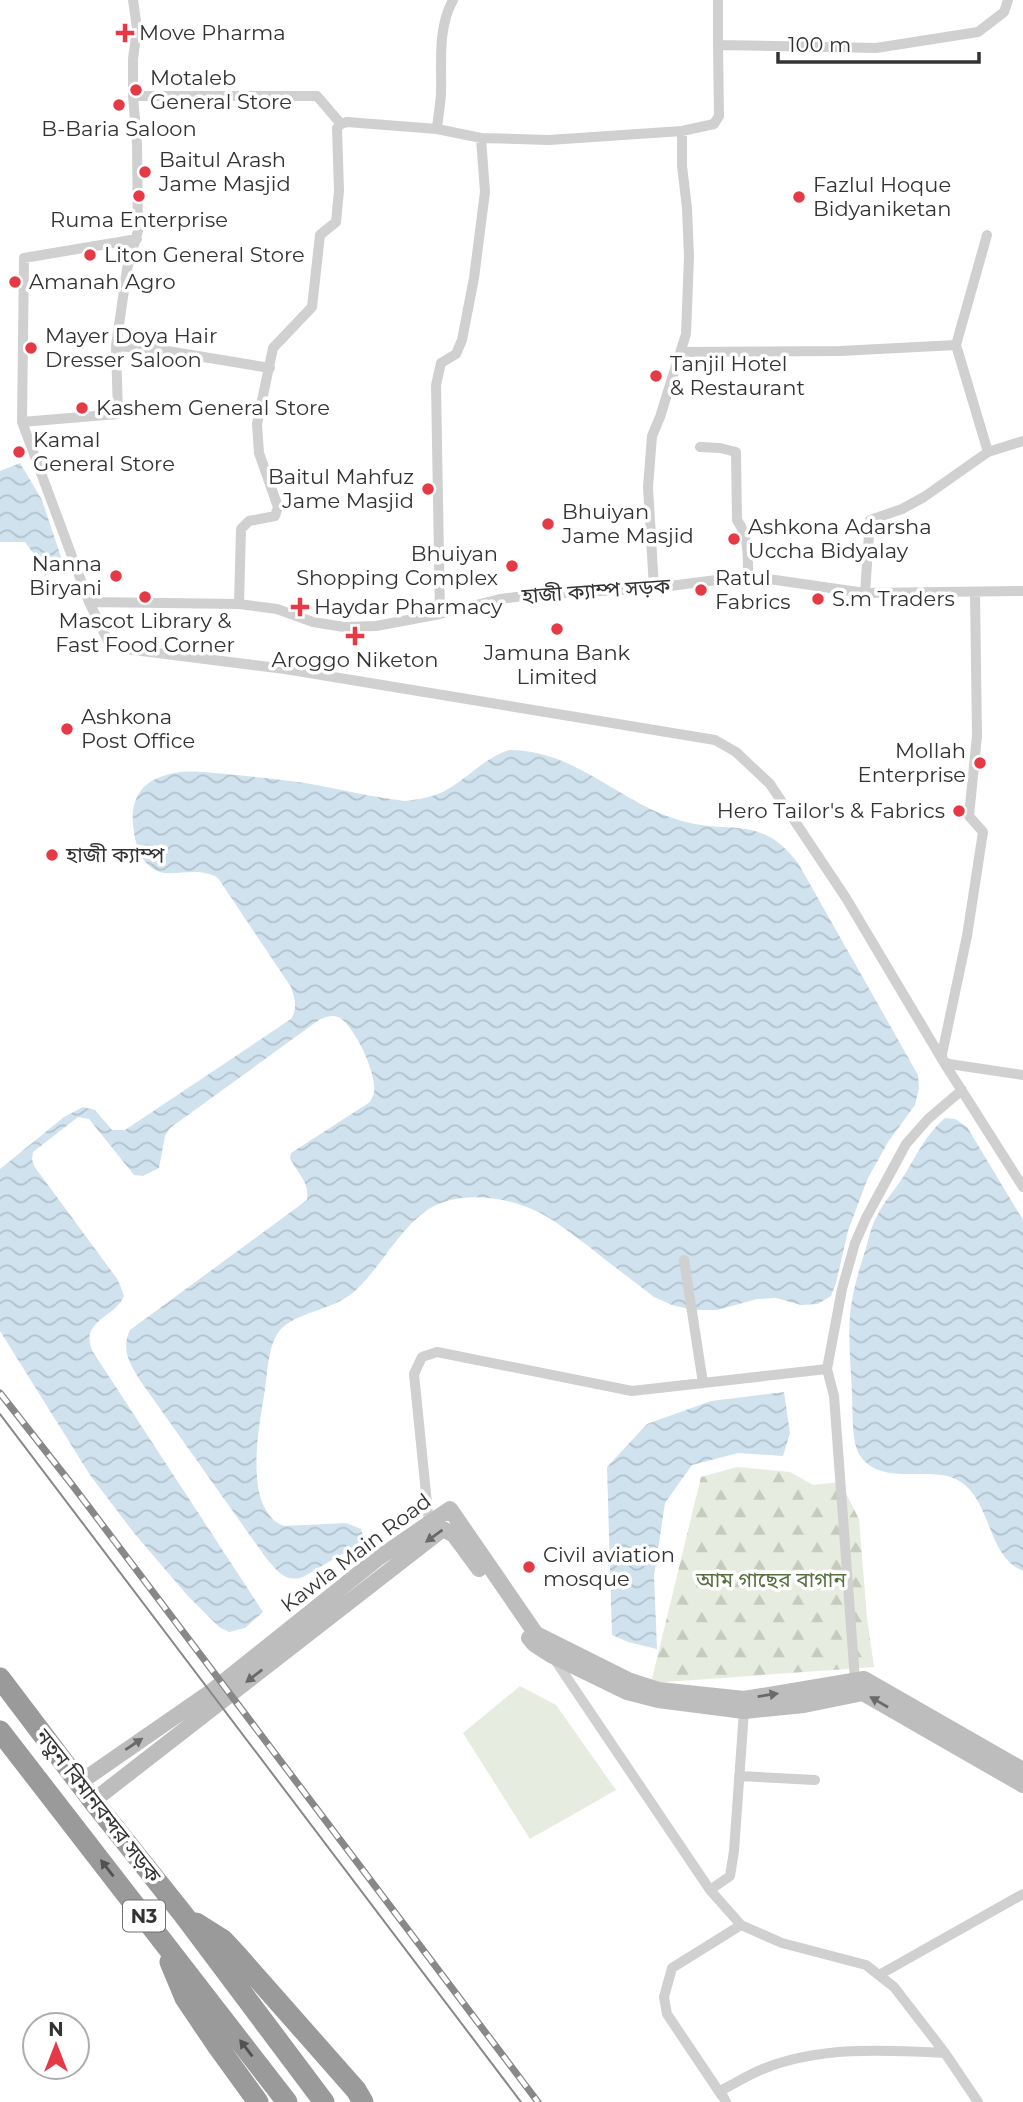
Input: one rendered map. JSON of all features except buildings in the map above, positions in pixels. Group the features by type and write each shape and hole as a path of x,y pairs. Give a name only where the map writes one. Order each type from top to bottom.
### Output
{"highway":[{"name":"নতুন বিমানবন্দর সড়ক","path":"0,1678 183,1914 324,2102"},
{"name":"নতুন বিমানবন্দর সড়ক","path":"0,1731 287,2102"},
{"path":"183,1914 240,1971 354,2102"},
{"path":"183,1914 223,1940 356,2090 363,2102"},
{"path":"159,1934 186,1998 258,2102"}],"street":[{"path":"22,422 118,414 116,346 127,269 137,239 137,144 133,59 137,28 133,0"},
{"path":"437,129 441,96 441,50 445,19 453,0"},
{"path":"239,604 241,529 249,521 275,516 278,507 259,453 257,424 276,343 312,307 320,235 336,222 339,191 337,128 347,122 437,129 481,138 549,140 682,131 714,124 717,121 718,0"},
{"path":"718,45 889,46 978,32 1004,12 1008,0"},
{"path":"133,96 317,96 341,124"},
{"path":"654,588 648,487 652,436 686,334 689,257 682,131"},
{"path":"440,614 436,385 441,363 456,354 462,340 474,278 485,191 481,138"},
{"path":"987,235 956,345 988,452"},
{"path":"137,239 24,258 22,422 89,602 108,641 126,649 285,669 715,740 736,752 770,784 846,898 943,1061 1023,1187"},
{"path":"681,352 803,352 956,345"},
{"path":"116,346 155,349 270,368"},
{"path":"865,593 870,520 902,509 924,497 988,452 1023,441"},
{"path":"700,447 736,452 737,520 743,529 748,576"},
{"name":"হাজী ক্যাম্প সড়ক","path":"89,602 239,604 277,609 313,622 344,627 376,626 500,599 654,588 748,576 865,593 1023,591"},
{"path":"943,1061 942,1054 967,936 983,832 969,816 978,736 975,592"},
{"path":"943,1061 1023,1075"},
{"path":"962,1090 928,1119 906,1144 866,1218 855,1243 842,1289 827,1369 834,1396 855,1680 864,1679 1023,1770"},
{"path":"684,1260 703,1383"},
{"path":"429,1523 414,1374 422,1357 437,1352 632,1391 827,1369"},
{"name":"Kawla Main Road","path":"79,1783 212,1691 377,1559 450,1509 536,1634 628,1680 659,1690 744,1699 855,1680"},
{"name":"Kawla Main Road","path":"93,1801 443,1529 454,1535 534,1644 626,1692 657,1700 744,1711 804,1705 863,1693 1023,1785"},
{"path":"551,1655 710,1890 741,1925 782,1943 866,1965 894,1987 945,2053 978,2102"},
{"path":"710,1890 730,1876 744,1711"},
{"path":"739,1776 815,1780"},
{"path":"879,1975 1023,1894"},
{"path":"726,2102 667,2014 664,1997 672,1968 741,1925"},
{"path":"726,2102 719,2091 764,2068 802,2058 856,2052 945,2053"}],"green space":[{"name":"আম গাছের বাগান","path":"737,1467 790,1472 813,1485 840,1482 859,1519 874,1667 651,1683 701,1477"},
{"path":"520,1686 556,1705 616,1790 530,1839 463,1733"}],"water":[{"path":"20,463 42,500 64,566 45,576 39,561 25,542 0,542 0,471"},
{"path":"509,750 533,752 556,759 638,803 682,821 758,832 784,848 798,863 918,1075 919,1088 915,1105 888,1142 867,1180 848,1231 831,1296 818,1304 801,1305 776,1298 757,1299 717,1310 693,1310 672,1305 654,1297 555,1222 522,1205 480,1197 452,1200 427,1210 407,1228 357,1289 339,1301 290,1322 277,1334 271,1348 257,1443 256,1464 262,1502 271,1517 284,1526 346,1523 361,1529 363,1536 361,1543 303,1577 296,1578 282,1575 266,1558 139,1379 129,1361 126,1343 130,1330 307,1200 307,1188 290,1158 291,1153 370,1102 374,1084 364,1052 352,1031 340,1018 332,1016 319,1020 170,1128 165,1136 159,1168 143,1176 134,1175 89,1119 78,1117 33,1152 34,1166 118,1280 124,1296 90,1333 93,1352 263,1612 245,1628 229,1632 219,1627 187,1595 134,1533 90,1475 0,1331 0,1169 64,1117 83,1107 95,1110 112,1130 125,1130 291,1019 295,1011 291,987 218,878 200,872 159,872 143,859 136,843 133,817 137,797 151,781 166,775 200,772 295,782 405,801 443,792 492,758"},
{"path":"945,1118 955,1119 967,1127 1023,1220 1023,1571 1011,1564 1002,1554 979,1503 961,1482 937,1474 896,1474 871,1466 861,1457 854,1436 849,1325 858,1273 879,1212 928,1137"},
{"path":"784,1392 790,1433 783,1456 738,1453 692,1465 665,1503 654,1576 657,1649 612,1635 607,1467 647,1424 711,1401"}],"tram line":[{"path":"0,1414 521,2102"}],"railway":[{"path":"0,1393 538,2102"}],"place":[{"name":"Move Pharma","path":"125,33"},
{"name":"Motaleb General Store","path":"136,90"},
{"name":"B-Baria Saloon","path":"119,105"},
{"name":"Baitul Arash Jame Masjid","path":"145,172"},
{"name":"Ruma Enterprise","path":"139,196"},
{"name":"Fazlul Hoque Bidyaniketan","path":"799,197"},
{"name":"Liton General Store","path":"90,255"},
{"name":"Amanah Agro","path":"15,282"},
{"name":"Mayer Doya Hair Dresser Saloon","path":"31,348"},
{"name":"Tanjil Hotel & Restaurant","path":"656,376"},
{"name":"Kashem General Store","path":"82,408"},
{"name":"Kamal General Store","path":"19,452"},
{"name":"Baitul Mahfuz Jame Masjid","path":"428,489"},
{"name":"Bhuiyan Jame Masjid","path":"548,524"},
{"name":"Ashkona Adarsha Uccha Bidyalay","path":"734,539"},
{"name":"Bhuiyan Shopping Complex","path":"512,566"},
{"name":"Nanna Biryani","path":"116,576"},
{"name":"Ratul Fabrics","path":"701,590"},
{"name":"Mascot Library & Fast Food Corner","path":"145,597"},
{"name":"S.m Traders","path":"818,599"},
{"name":"Haydar Pharmacy","path":"300,607"},
{"name":"Jamuna Bank Limited","path":"557,629"},
{"name":"Aroggo Niketon","path":"355,636"},
{"name":"Ashkona Post Office","path":"67,729"},
{"name":"Mollah Enterprise","path":"980,763"},
{"name":"Hero Tailor's & Fabrics","path":"959,811"},
{"name":"হাজী ক্যাম্প","path":"52,855"},
{"name":"Civil aviation mosque","path":"529,1567"}]}
